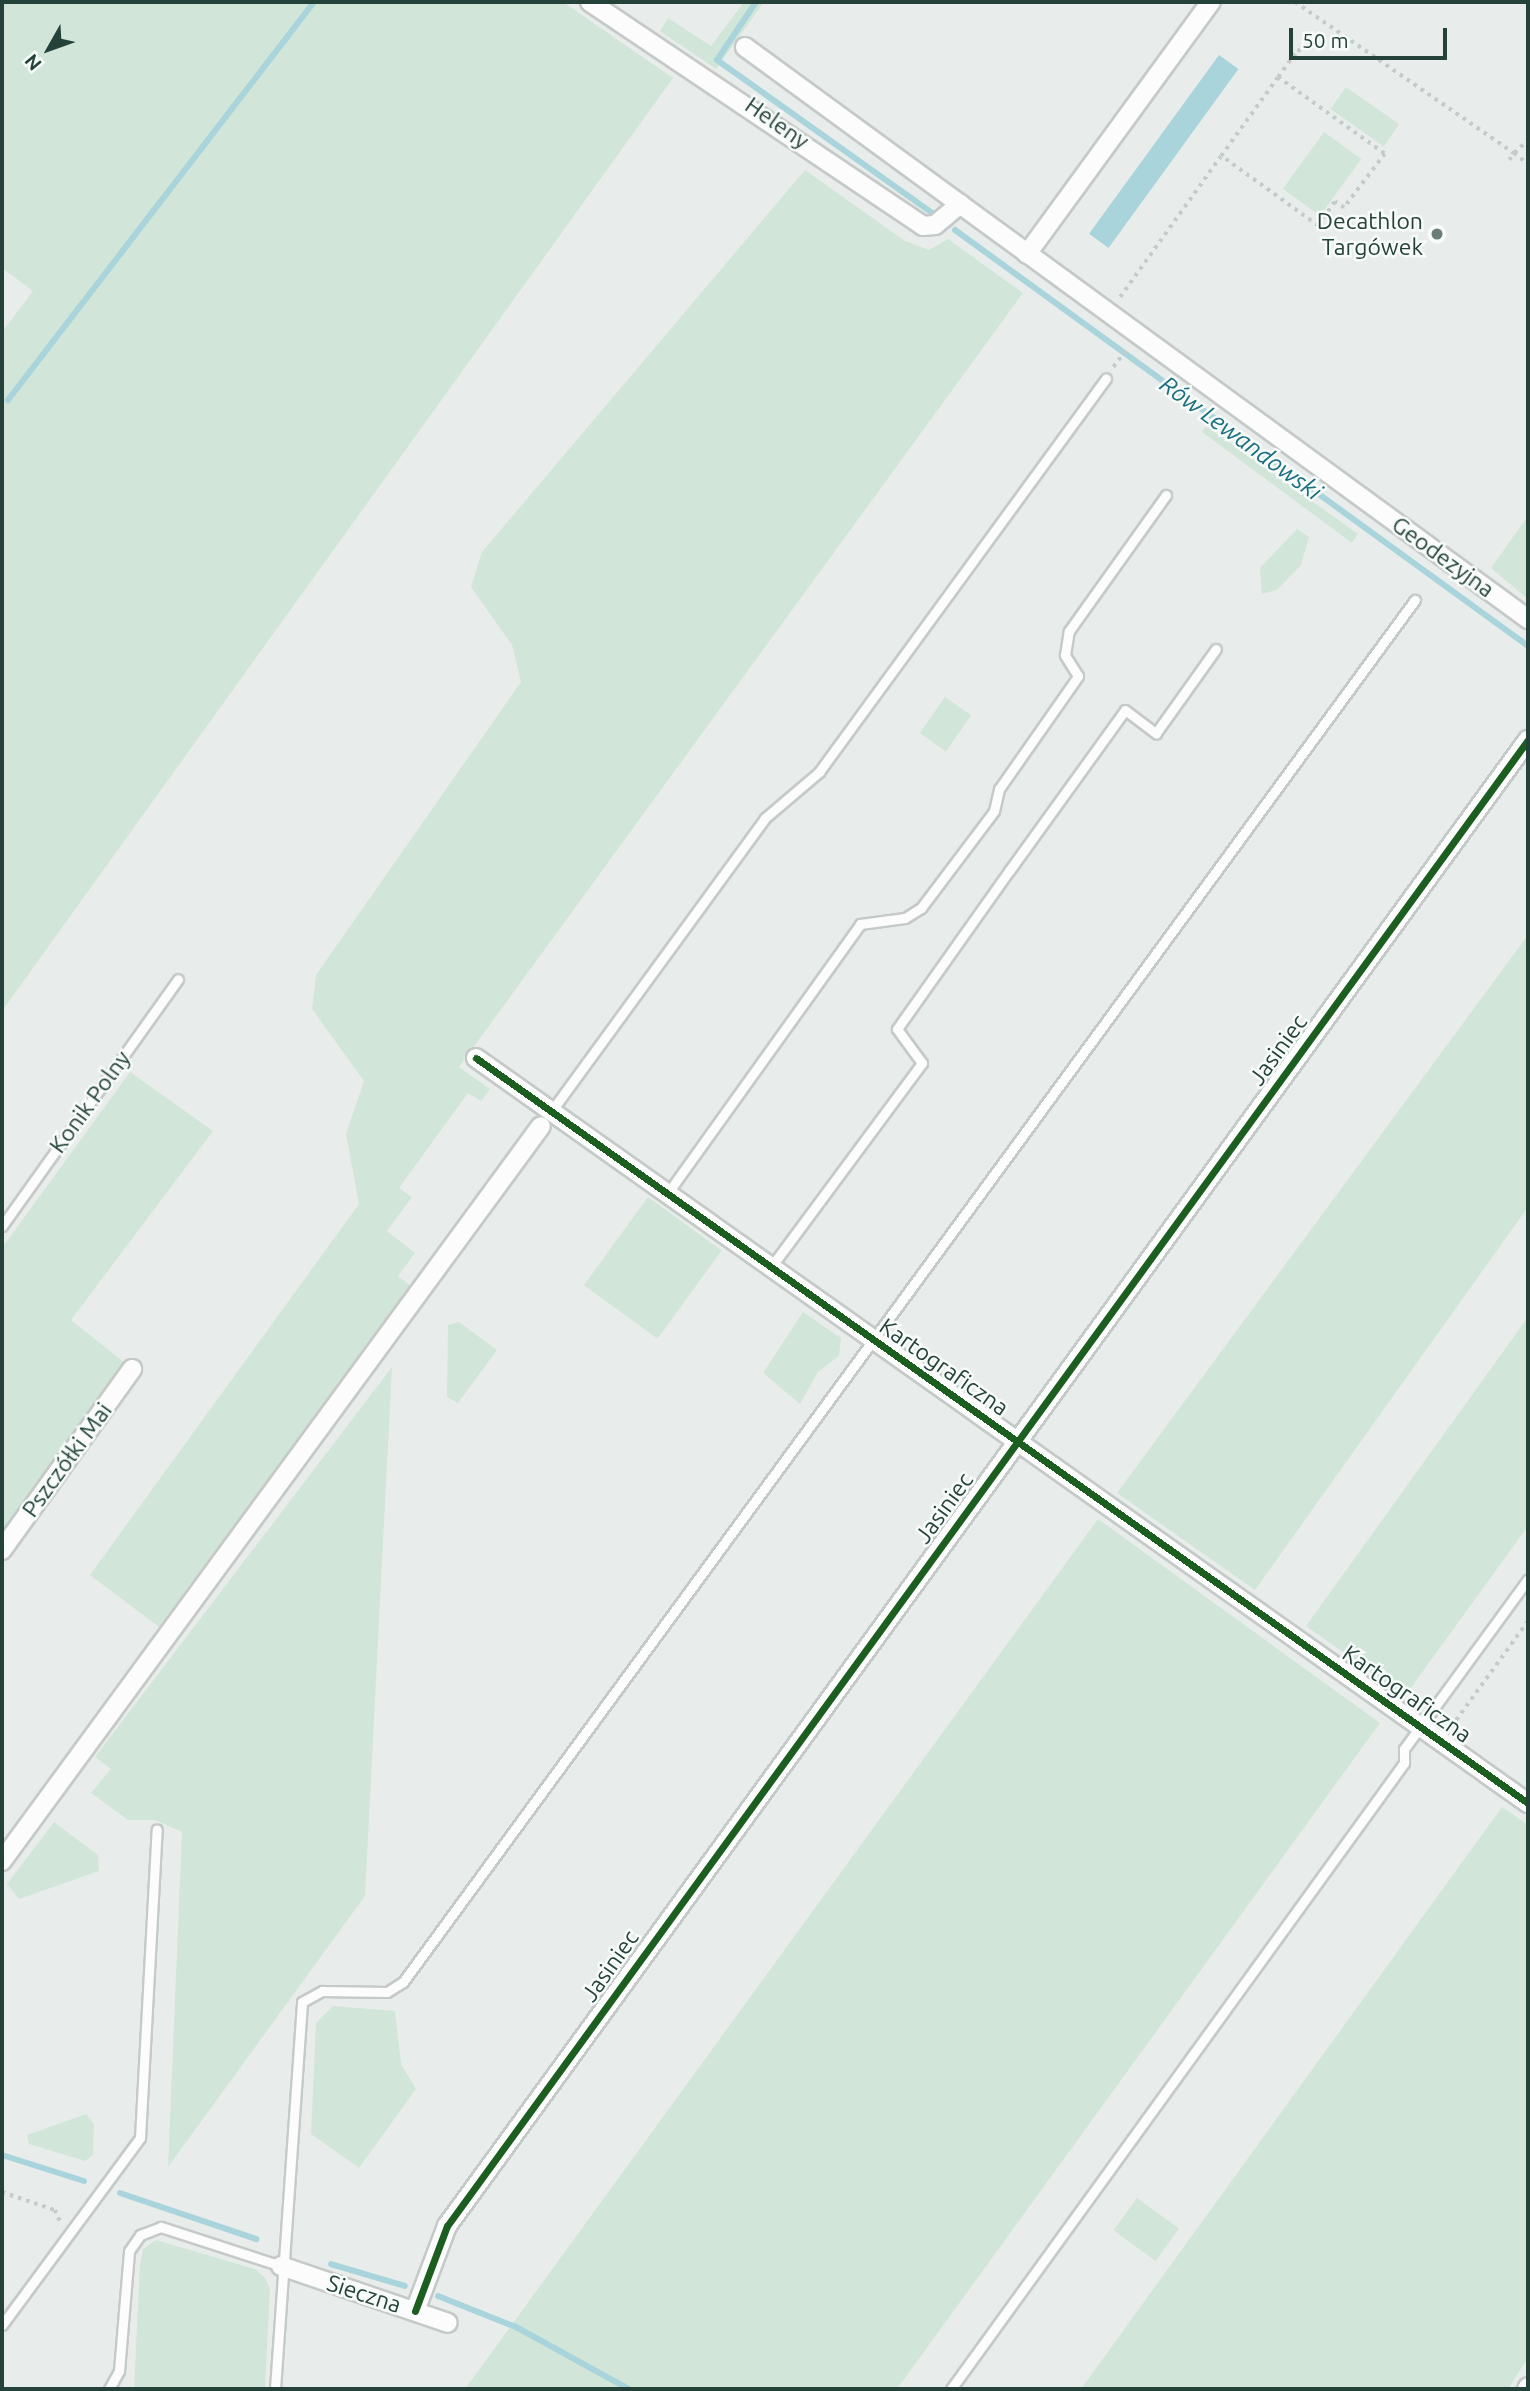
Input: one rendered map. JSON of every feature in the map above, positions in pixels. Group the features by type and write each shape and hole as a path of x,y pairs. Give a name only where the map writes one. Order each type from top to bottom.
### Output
{"street":[{"name":"Heleny","path":"590,2 923,226 935,225 960,205"},
{"path":"1027,254 1211,2"},
{"name":"Geodezyjna","path":"745,47 1528,619"},
{"name":"Jasiniec","path":"415,2311 447,2226 1528,740"},
{"name":"Kartograficzna","path":"476,1058 546,1119 667,1194 1528,1803"},
{"path":"2,1861 546,1119"},
{"name":"Pszczółki Mai","path":"2,1550 132,1369"},
{"name":"Sieczna","path":"281,2266 447,2323"}],"lane":[{"path":"546,1119 765,818 819,772 1106,378"},
{"path":"667,1194 860,924 905,918 921,908 993,811 999,789 1078,676 1065,655 1069,631 1167,495"},
{"path":"275,2389 281,2266 302,2002 322,1992 387,1992 403,1982 1415,600"},
{"path":"771,1268 922,1063 897,1029 1009,871 1125,710 1156,733 1216,649"},
{"name":"Konik Polny","path":"2,1226 178,979"},
{"path":"951,2389 1404,1763 1404,1749 1528,1579"},
{"path":"2,2325 140,2138 157,1829"},
{"path":"109,2389 119,2371 129,2251 140,2235 161,2227 281,2266"}],"path":[{"path":"1295,2 1528,164"},
{"path":"1115,304 1297,51 1308,47"},
{"path":"1221,156 1318,226 1335,202 1344,208 1385,154 1278,77"},
{"path":"1509,160 1528,140"},
{"path":"1117,363 1132,342"},
{"path":"1450,1728 1528,1621"},
{"path":"2,2192 55,2210 67,2235"}],"green space":[{"path":"2,2 563,2 673,78 2,1011 2,332 33,291 2,268"},
{"path":"744,2 764,2 716,69 660,31 668,18 711,46"},
{"path":"1346,87 1399,124 1384,146 1331,109"},
{"path":"1324,132 1361,159 1320,216 1283,189"},
{"path":"805,170 905,241 929,250 948,239 1023,293 459,1067 490,1089 481,1101 468,1093 399,1188 412,1197 387,1231 415,1253 398,1276 411,1286 159,1627 90,1575 359,1204 346,1134 364,1081 312,1009 316,975 521,682 512,645 471,587 482,552"},
{"path":"1206,426 1358,534 1352,543 1202,432"},
{"path":"1528,516 1528,599 1491,568"},
{"path":"1297,529 1309,537 1301,565 1277,590 1262,594 1260,568"},
{"path":"945,697 971,715 946,751 920,733"},
{"path":"1528,935 1528,1207 1255,1590 1117,1493"},
{"path":"130,1072 213,1131 71,1320 135,1371 2,1558 2,1248"},
{"path":"648,1197 722,1250 658,1339 584,1285"},
{"path":"803,1312 841,1338 839,1356 818,1372 800,1404 763,1373"},
{"path":"1528,1317 1528,1526 1405,1696 1306,1626"},
{"path":"459,1322 497,1350 458,1403 447,1397 448,1325"},
{"path":"392,1367 365,1896 168,2167 182,1832 155,1820 128,1820 91,1793 111,1769 95,1757"},
{"path":"1098,1519 1380,1723 897,2389 465,2389"},
{"path":"1502,1807 1528,1825 1528,2358 1508,2389 1081,2389"},
{"path":"54,1822 98,1855 99,1871 19,1899 7,1884"},
{"path":"333,2006 395,2011 401,2064 416,2089 359,2168 311,2134 316,2023"},
{"path":"86,2114 94,2124 93,2155 85,2161 29,2144 27,2135"},
{"path":"1137,2198 1179,2229 1156,2261 1113,2230"},
{"path":"156,2240 255,2269 265,2278 270,2289 265,2389 134,2389 140,2265 143,2249"}],"water":[{"path":"1219,55 1238,69 1109,248 1089,234"}],"waterway":[{"path":"8,400 314,2"},
{"name":"Rów Lewandowski","path":"756,2 717,60 934,214"},
{"name":"Rów Lewandowski","path":"955,230 1528,646"},
{"path":"2,2155 84,2181"},
{"path":"120,2193 256,2239"},
{"path":"331,2264 405,2286"},
{"path":"438,2296 516,2327 629,2389"}],"cycle path":[{"path":"415,2311 447,2226 1528,740"},
{"path":"476,1058 1528,1803"}],"place":[{"name":"Decathlon Targówek","path":"1437,234"}]}
